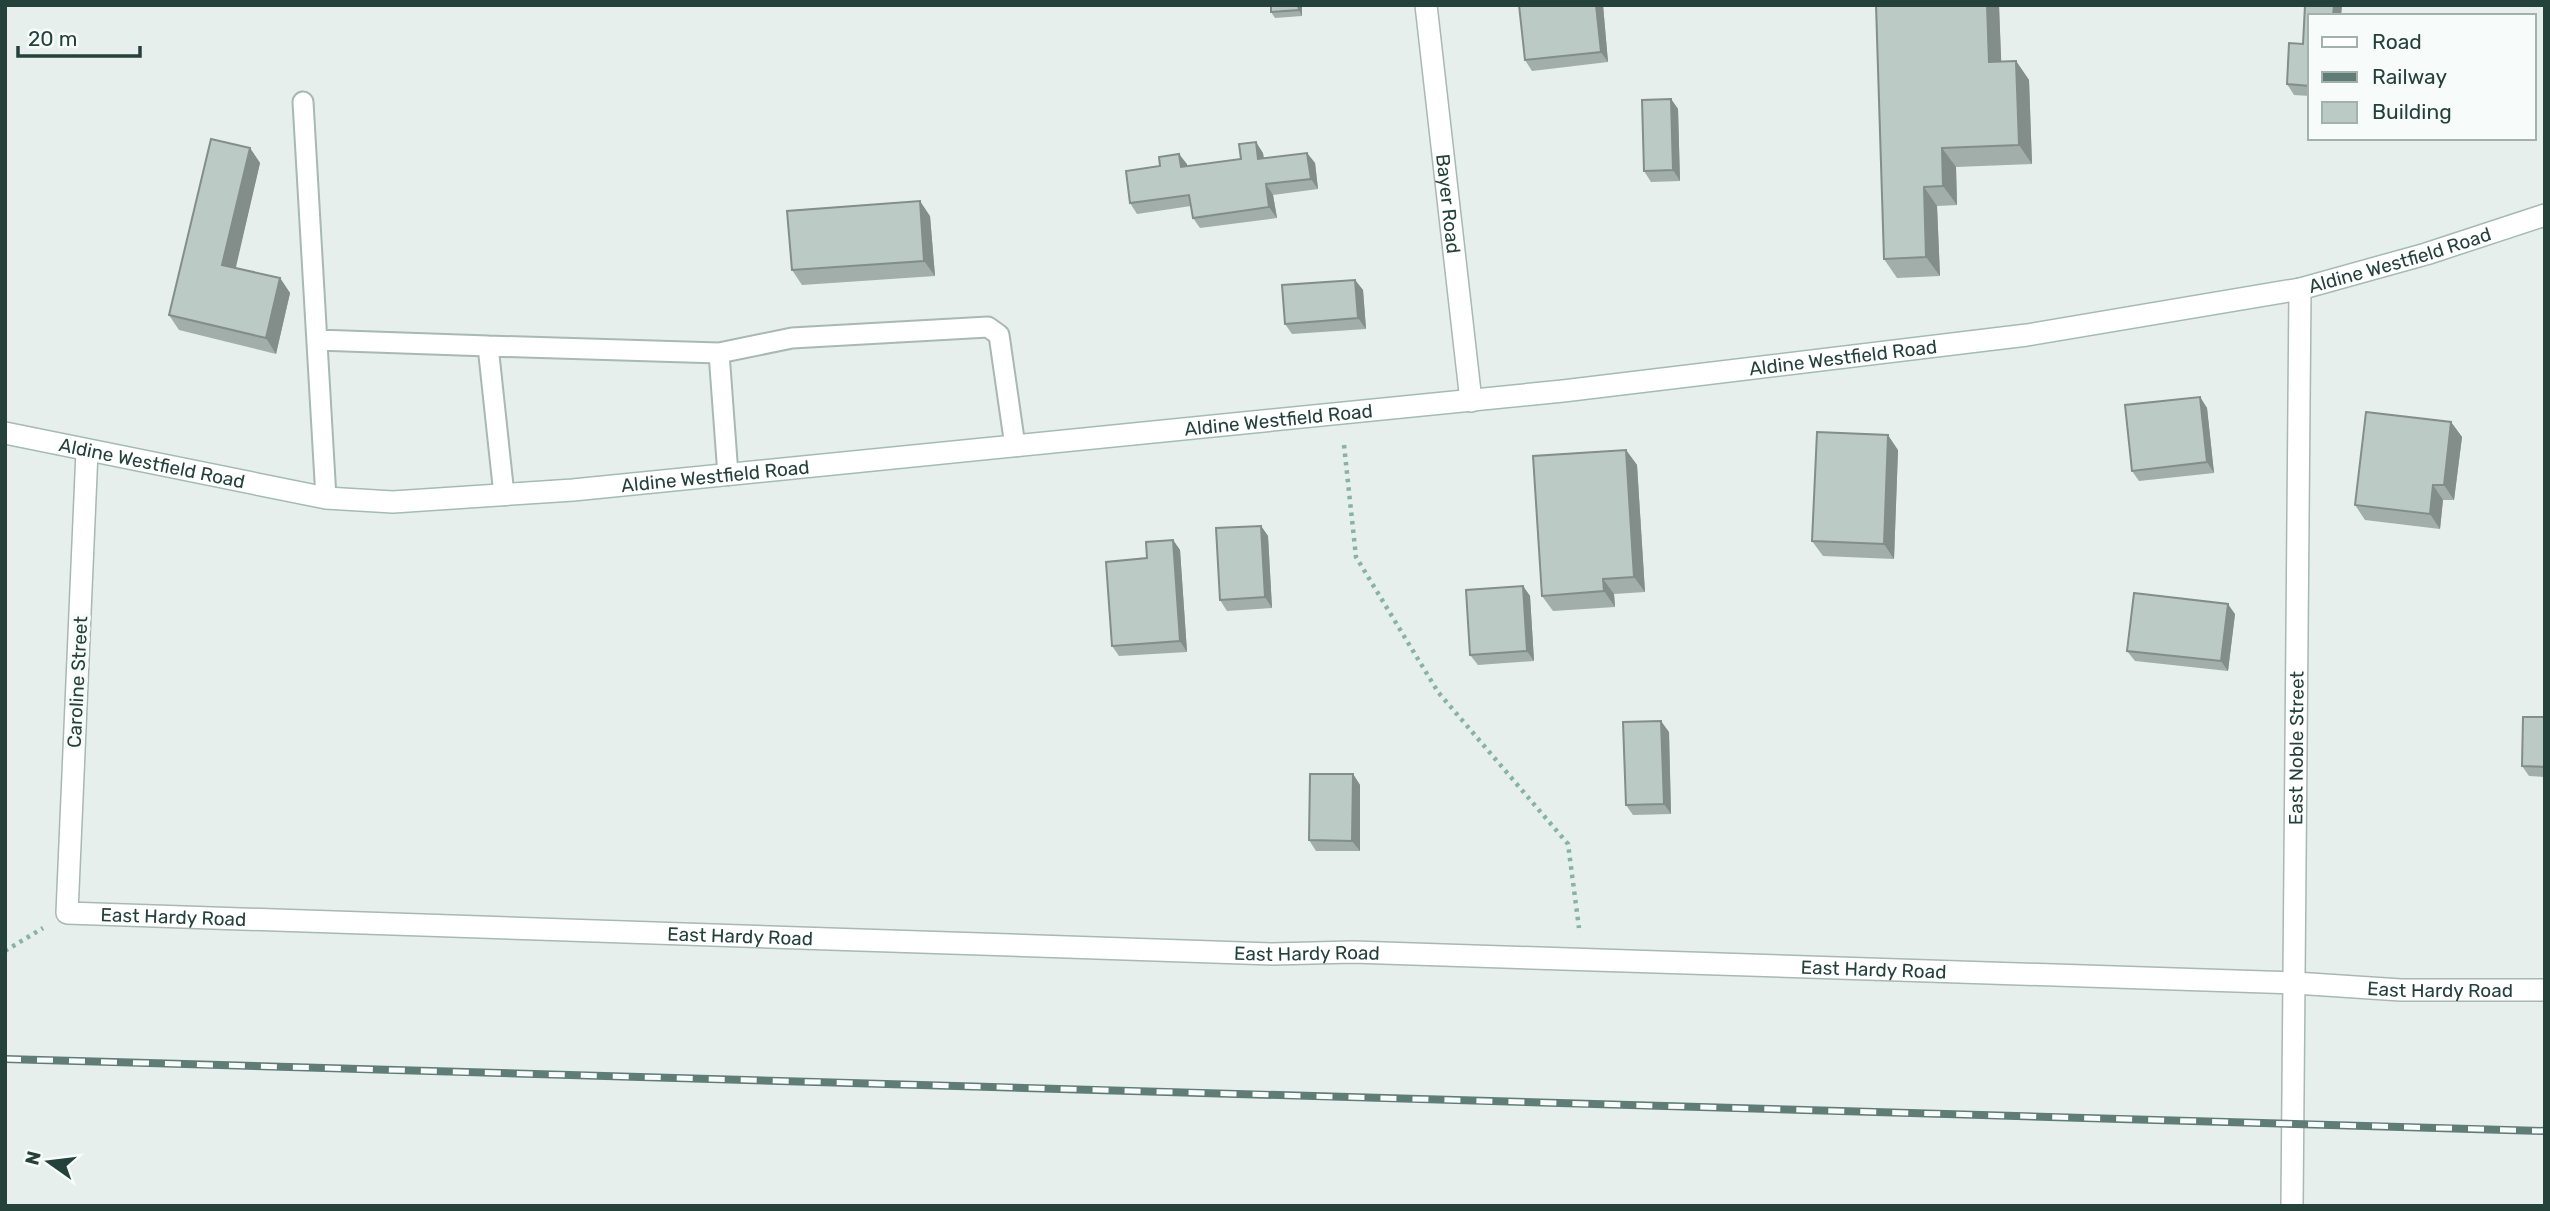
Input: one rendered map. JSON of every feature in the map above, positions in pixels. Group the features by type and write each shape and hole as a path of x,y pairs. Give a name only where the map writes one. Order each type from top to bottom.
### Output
{"street":[{"name":"Bayer Road","path":"1426,5 1471,401"},
{"name":"Aldine Westfield Road","path":"5,433 326,498 393,502 573,491 1471,401 2027,335 2301,289 2426,254 2545,215"},
{"name":"East Noble Street","path":"2292,1206 2301,289"},
{"name":"Caroline Street","path":"67,913 87,451"},
{"name":"East Hardy Road","path":"67,913 1272,954 1353,952 2295,983 2401,990 2545,990"}],"lane":[{"path":"303,102 326,498"},
{"path":"317,340 719,353 792,338 988,327 999,334 1015,446"},
{"path":"488,346 504,495"},
{"path":"719,353 728,475"}],"path":[{"path":"1340,413 1356,557 1438,691 1568,844 1583,960"},
{"path":"5,951 67,913"}],"building":[{"path":"1271,5 1298,5 1299,10 1271,12"},
{"path":"1519,5 1596,5 1601,52 1525,60"},
{"path":"1876,5 1987,5 1989,62 2016,61 2019,145 1942,148 1943,186 1924,187 1926,257 1884,259"},
{"path":"2305,5 2334,5 2333,14 2308,14 2308,86 2287,84 2289,43 2303,44"},
{"path":"1671,99 1673,170 1644,171 1642,100"},
{"path":"211,139 250,148 222,265 280,278 266,338 169,315"},
{"path":"1256,142 1258,159 1307,153 1311,179 1266,184 1269,207 1193,218 1189,195 1130,203 1126,171 1160,166 1159,157 1179,154 1181,167 1241,159 1239,144"},
{"path":"920,201 924,261 792,270 787,211"},
{"path":"1355,280 1358,318 1285,324 1282,285"},
{"path":"2200,397 2207,462 2132,471 2125,405"},
{"path":"2366,412 2451,422 2444,485 2433,485 2430,514 2355,505"},
{"path":"1817,432 1888,435 1884,544 1812,541"},
{"path":"1626,450 1634,577 1603,579 1604,591 1542,596 1533,456"},
{"path":"1261,526 1265,597 1220,600 1216,528"},
{"path":"1173,540 1180,641 1112,646 1106,562 1147,558 1146,542"},
{"path":"1523,586 1527,651 1470,655 1466,590"},
{"path":"2134,593 2228,604 2221,661 2127,651"},
{"path":"2523,717 2545,717 2545,767 2522,766"},
{"path":"1661,721 1664,804 1626,805 1623,722"},
{"path":"1310,774 1353,774 1352,841 1309,840"}],"railway":[{"path":"5,1059 2545,1131"}]}
